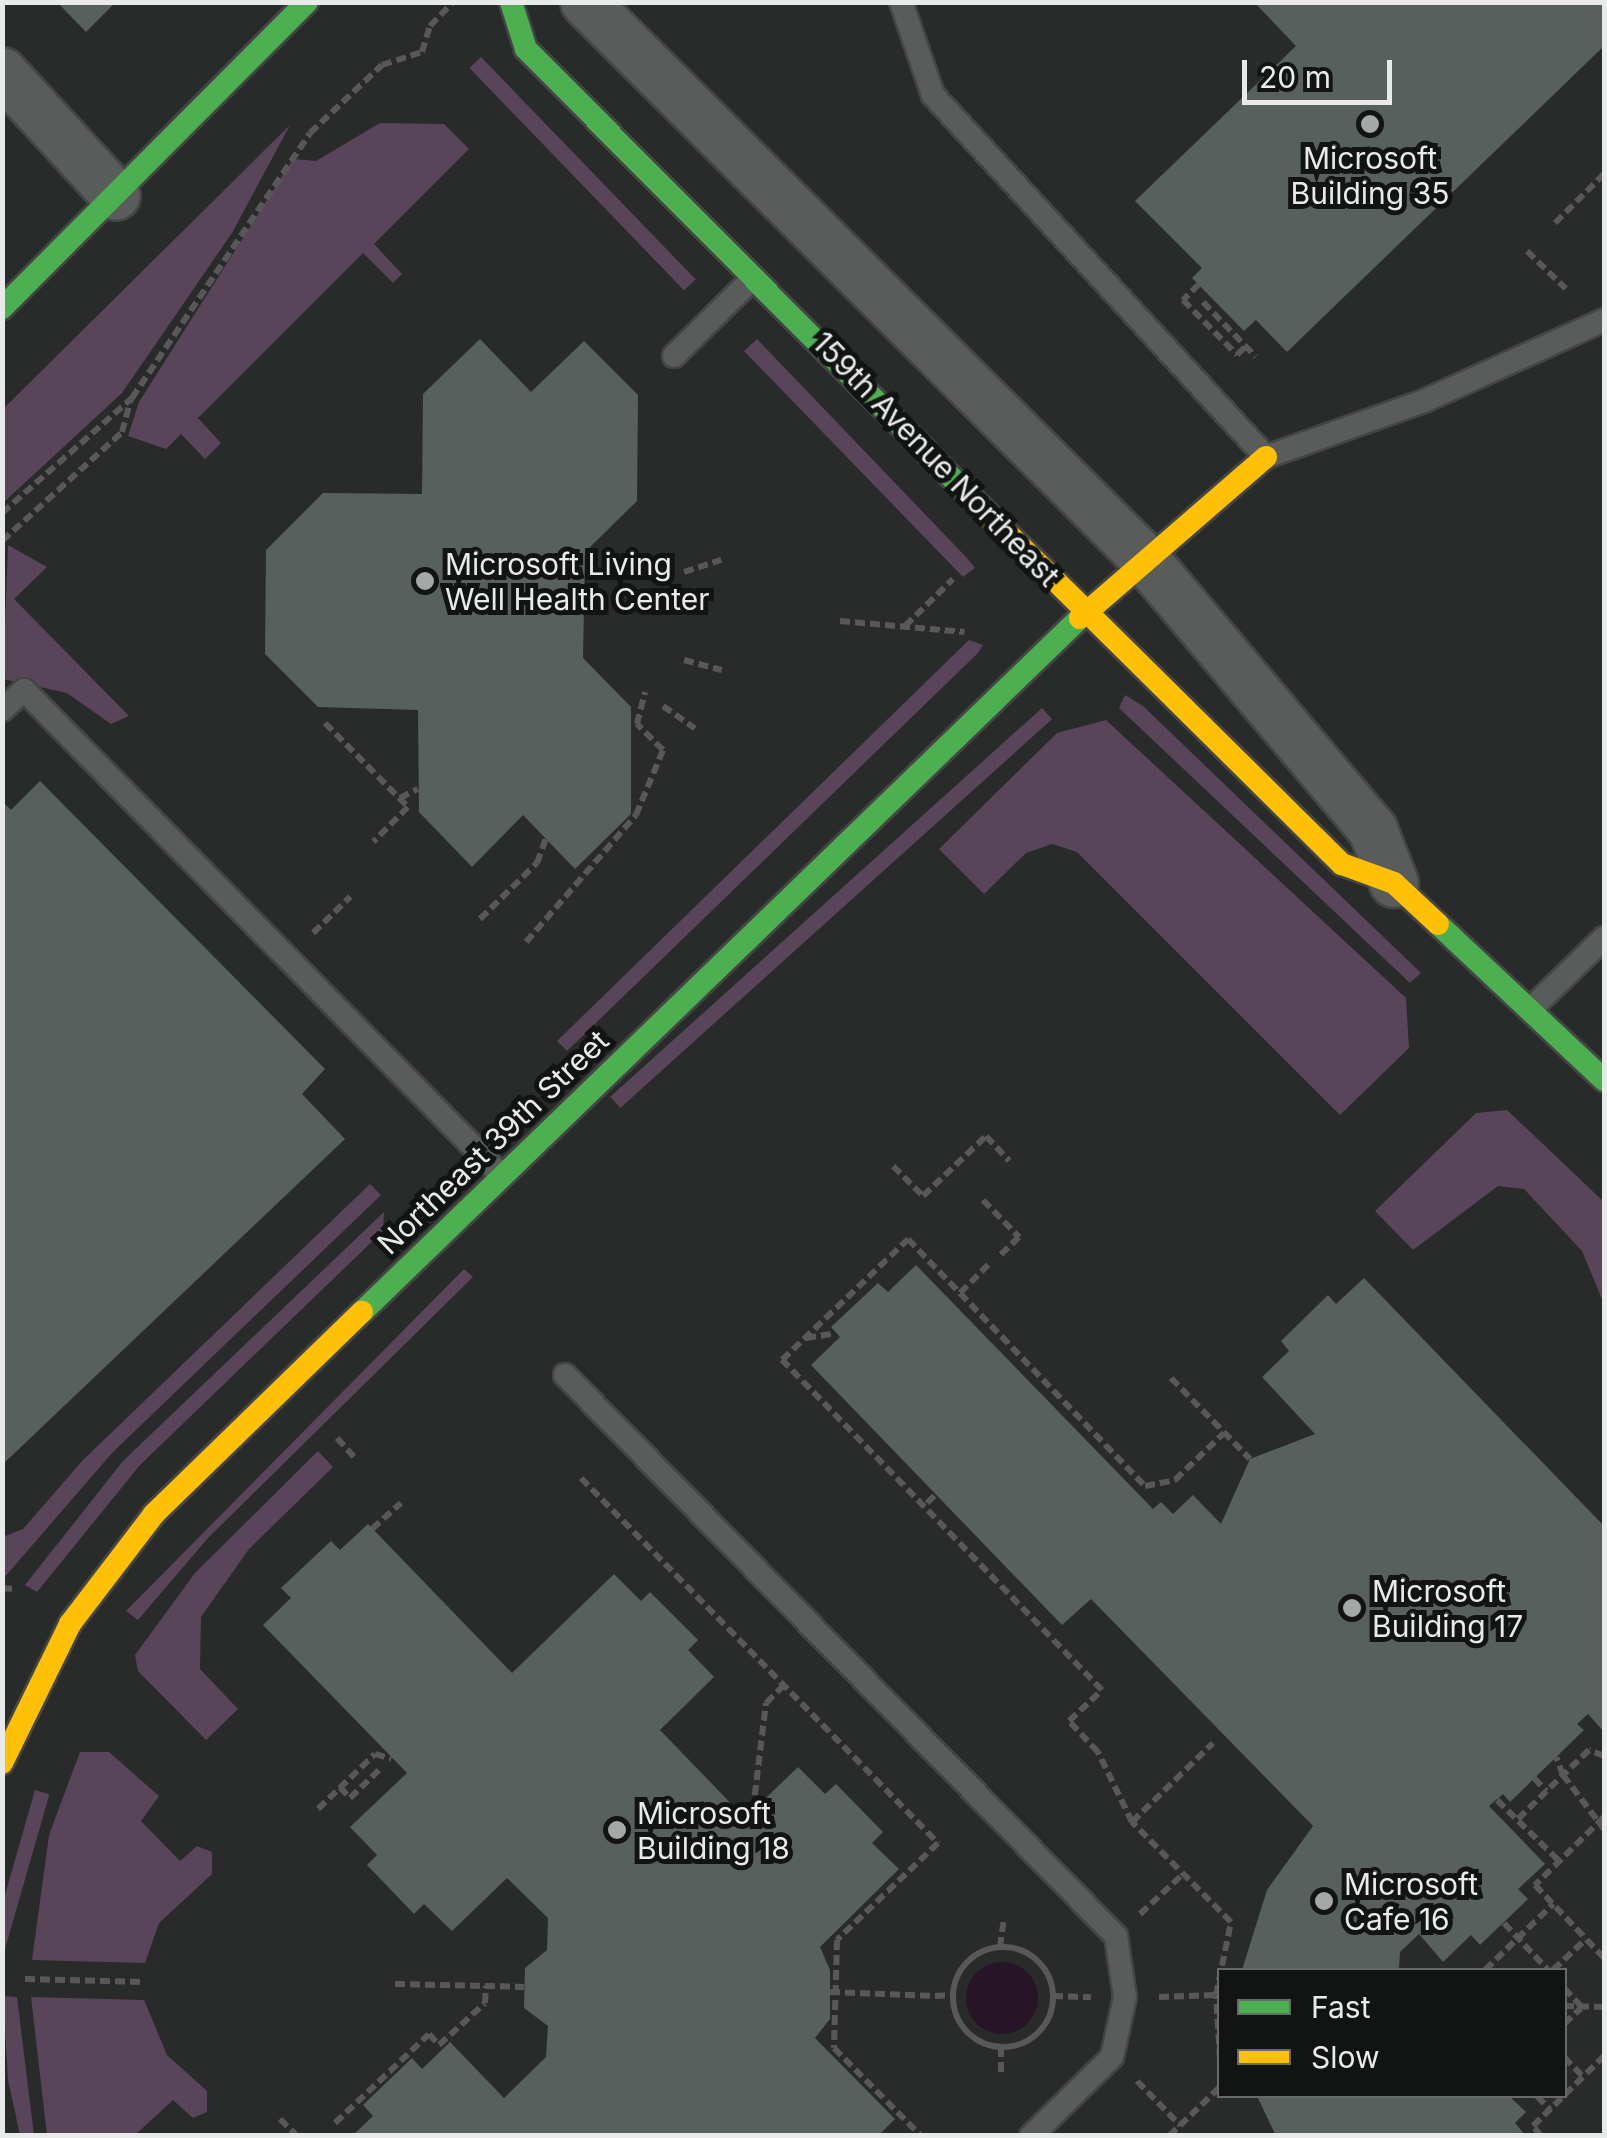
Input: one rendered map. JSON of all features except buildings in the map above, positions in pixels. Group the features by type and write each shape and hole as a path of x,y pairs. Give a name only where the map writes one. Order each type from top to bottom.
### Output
{"street":[{"path":"2,308 307,2"},
{"name":"159th Avenue Northeast","path":"511,2 526,49 756,275 1086,612 1342,864 1394,883 1534,1006 1604,1080"},
{"name":"159th Avenue Northeast","path":"584,2 1144,558 1374,830 1394,883"},
{"path":"2,72 116,196"},
{"name":"Northeast 39th Street","path":"2,1763 70,1624 154,1514 1086,612 1144,558 1266,457"}],"lane":[{"path":"901,2 933,94 1266,457 1424,402 1604,320"},
{"path":"674,356 756,275"},
{"path":"2,710 24,690 502,1175"},
{"path":"1534,1006 1604,938"},
{"path":"565,1375 1116,1936 1125,1997 1112,2058 1032,2136"}],"path":[{"path":"2,513 132,398 281,170 382,65 422,52 430,26 453,2"},
{"path":"1556,222 1604,174"},
{"path":"1527,251 1566,290"},
{"path":"1198,284 1183,300 1237,354 1246,346"},
{"path":"1203,302 1256,357"},
{"path":"2,541 122,432 132,398"},
{"path":"684,572 721,560"},
{"path":"904,627 953,579"},
{"path":"840,622 965,632"},
{"path":"684,660 722,670"},
{"path":"526,942 636,815 663,750 638,724 645,692"},
{"path":"663,706 695,728"},
{"path":"326,723 408,807 373,842"},
{"path":"400,798 418,790"},
{"path":"480,919 536,863 546,838"},
{"path":"312,934 350,897"},
{"path":"893,1166 923,1196 986,1136 1010,1161"},
{"path":"983,1200 1019,1237 1000,1256"},
{"path":"1223,1968 1231,1922 1132,1822 1098,1752 1069,1721 1102,1690 926,1503 782,1360 908,1239 1145,1486 1175,1480 1224,1433"},
{"path":"960,1293 988,1265"},
{"path":"804,1338 836,1333"},
{"path":"1172,1378 1250,1460"},
{"path":"336,1438 356,1458"},
{"path":"581,1478 938,1843 837,1940 834,2048 921,2136"},
{"path":"926,1503 938,1492"},
{"path":"372,1529 401,1503"},
{"path":"2,1588 14,1588"},
{"path":"753,1810 766,1702 782,1686"},
{"path":"1132,1822 1212,1743"},
{"path":"1518,1818 1589,1750 1604,1756"},
{"path":"318,1809 375,1754 391,1759"},
{"path":"1556,1757 1563,1775 1603,1823 1535,1884 1604,1958"},
{"path":"340,1788 350,1798 380,1769"},
{"path":"1534,1778 1546,1791"},
{"path":"1497,1800 1560,1862"},
{"path":"1135,1919 1183,1874"},
{"path":"1487,1968 1553,1904"},
{"path":"1000,1947 1004,1918"},
{"path":"1504,1923 1549,1968"},
{"path":"1553,1968 1586,1939"},
{"path":"1000,1947 1037,1960 1053,1996 1038,2032 1001,2047 962,2025 953,1995 973,1957 1000,1947"},
{"path":"25,1979 144,1982"},
{"path":"395,1984 524,1987"},
{"path":"335,2124 429,2034 439,2045 485,2003 486,1986"},
{"path":"1567,1991 1582,2007"},
{"path":"830,1992 953,1995"},
{"path":"1158,1998 1217,1995"},
{"path":"1053,1996 1093,1997"},
{"path":"1567,2006 1604,2007"},
{"path":"1567,2021 1582,2007"},
{"path":"1001,2047 1001,2075"},
{"path":"1567,2093 1604,2056"},
{"path":"1567,2060 1583,2077"},
{"path":"1132,2076 1180,2125"},
{"path":"1169,2136 1217,2090"},
{"path":"1539,2098 1550,2110"},
{"path":"1541,2136 1533,2126 1562,2098"},
{"path":"280,2119 296,2136"}],"shaded area":[{"path":"481,57 696,279 684,290 469,68"},
{"path":"380,123 444,124 469,149 374,244 402,274 393,283 363,253 198,418 221,443 205,459 181,434 166,449 128,436 139,402 293,159 316,161"},
{"path":"290,125 232,233 122,393 3,503 3,409"},
{"path":"757,339 975,568 963,577 744,351"},
{"path":"8,545 47,567 14,599 129,716 111,724 67,693 3,679"},
{"path":"969,640 983,645 978,653 567,1051 557,1041"},
{"path":"1125,695 1143,706 1421,973 1410,983 1119,708"},
{"path":"1042,708 1052,719 620,1108 610,1097"},
{"path":"1106,720 1406,998 1409,1048 1340,1115 1077,852 1052,844 1026,853 984,894 939,849 1057,733"},
{"path":"1507,1110 1604,1202 1604,1304 1582,1251 1524,1189 1498,1186 1413,1250 1375,1211 1476,1113"},
{"path":"370,1184 381,1195 113,1452 3,1579 3,1537 23,1529 83,1460"},
{"path":"384,1212 383,1231 140,1465 37,1592 25,1585 123,1461"},
{"path":"464,1269 473,1277 208,1538 138,1620 126,1611"},
{"path":"318,1451 333,1467 249,1549 201,1617 200,1669 238,1709 206,1740 138,1671 135,1655 195,1573"},
{"path":"80,1752 109,1752 159,1796 141,1821 180,1861 197,1846 212,1852 212,1874 159,1923 145,1963 32,1960 49,1835"},
{"path":"35,1790 49,1794 2,1960 2,1905"},
{"path":"1002,1962 1027,1973 1038,1998 1027,2023 1002,2034 977,2023 966,1998 977,1973"},
{"path":"3,1996 17,1997 34,2135 20,2135 8,2080"},
{"path":"31,1997 144,2000 167,2055 207,2091 207,2112 193,2118 173,2100 135,2135 47,2135"}],"traffic: fast":[{"path":"2,308 307,2"},
{"path":"511,2 526,49 990,516"},
{"path":"362,1312 1080,618"},
{"path":"1438,924 1604,1080"}],"traffic: slow":[{"path":"1080,618 1266,457"},
{"path":"990,516 1342,864 1394,883 1438,924"},
{"path":"2,1763 70,1624 154,1514 362,1312"}],"place":[{"name":"Microsoft Building 35","path":"1370,124"},
{"name":"Microsoft Living Well Health Center","path":"425,581"},
{"name":"Microsoft Building 17","path":"1352,1608"},
{"name":"Microsoft Building 18","path":"617,1830"},
{"name":"Microsoft Cafe 16","path":"1324,1901"}]}
